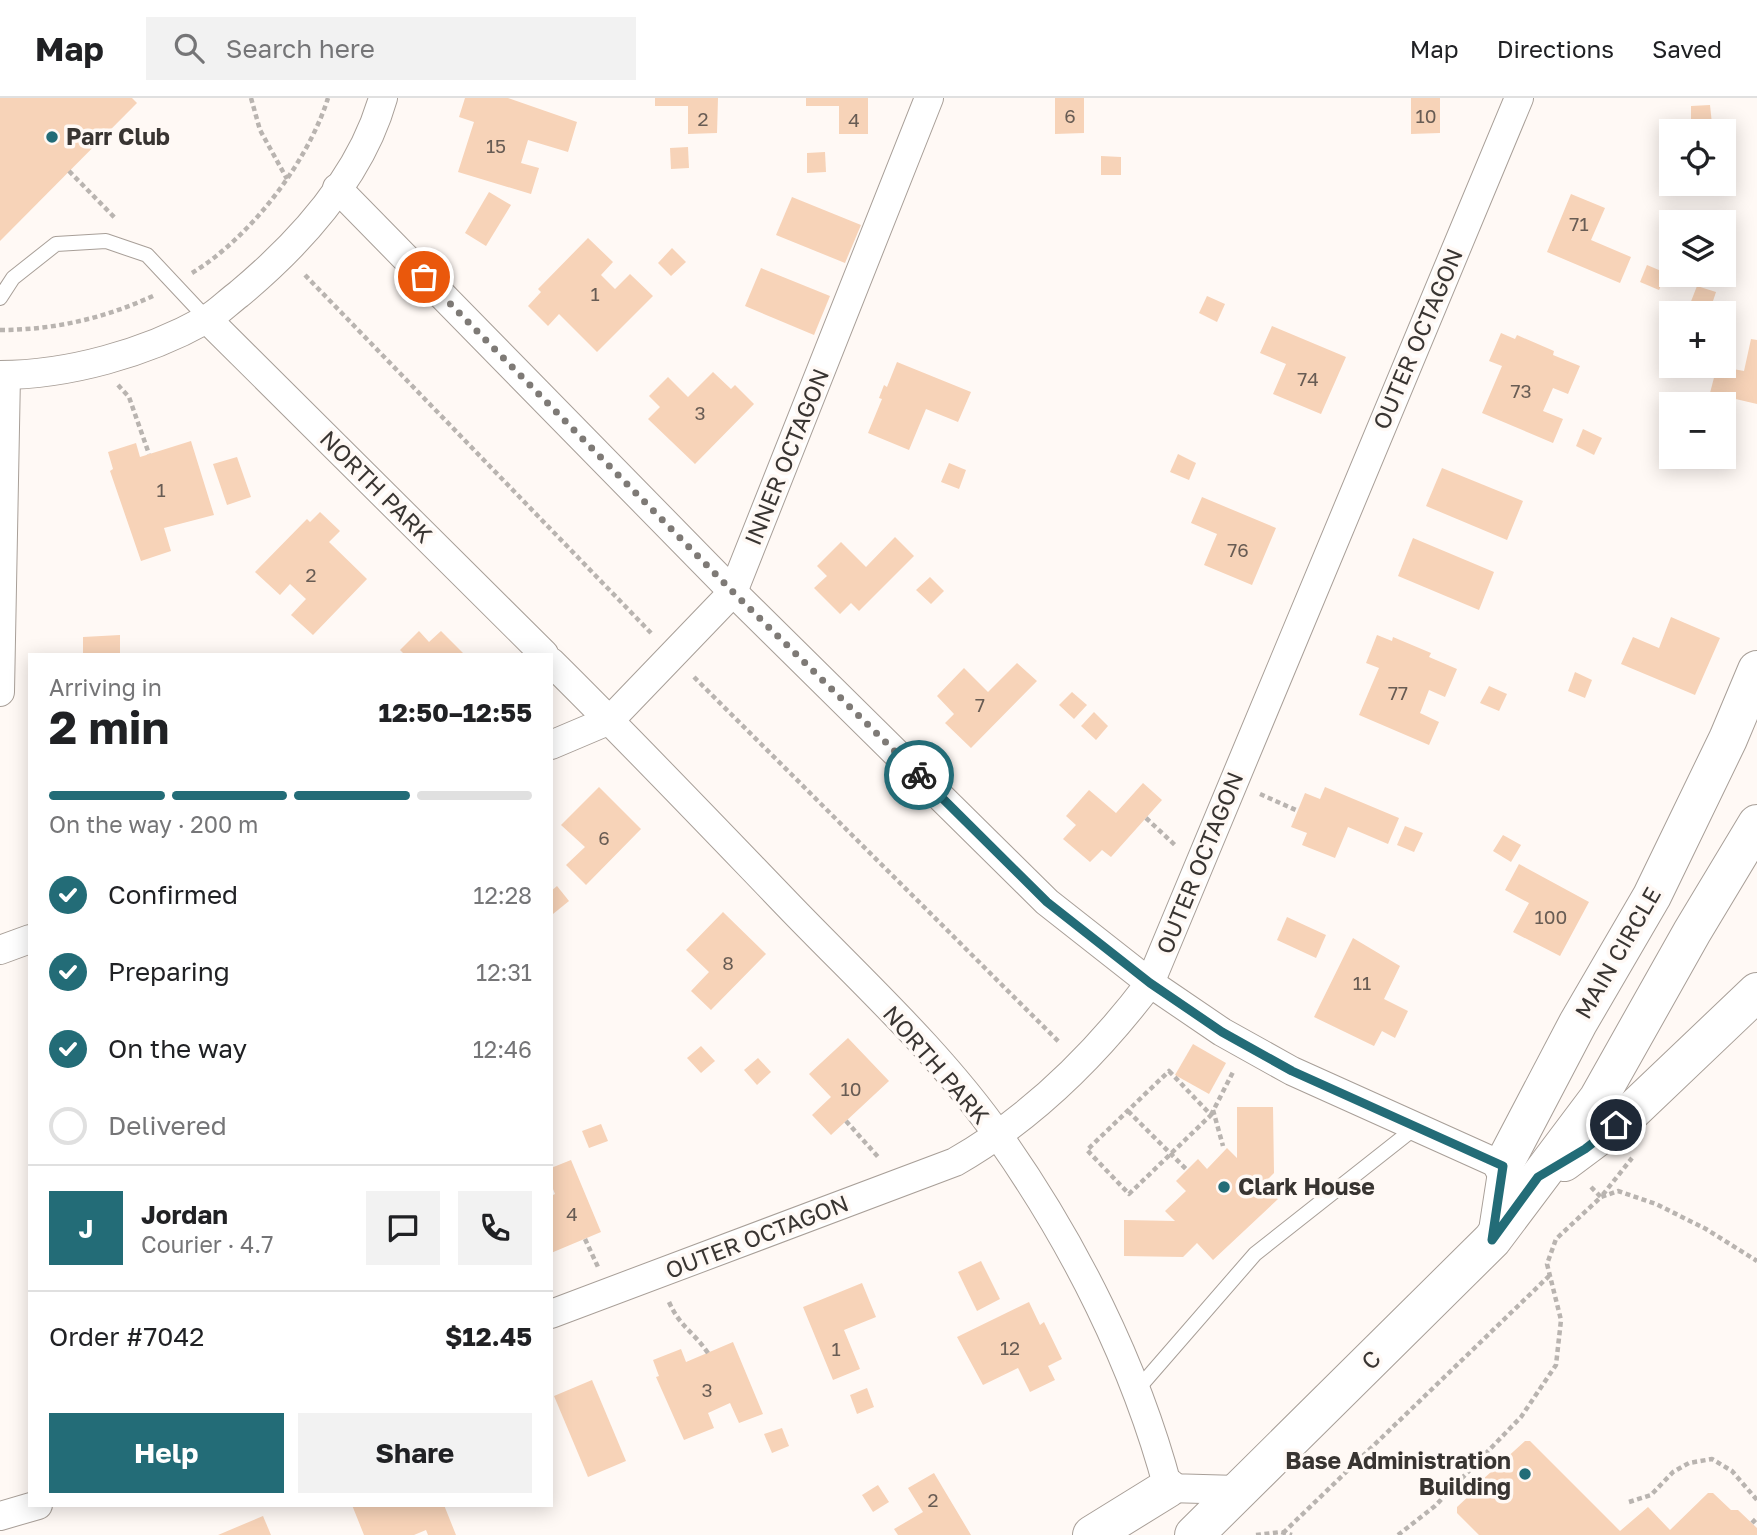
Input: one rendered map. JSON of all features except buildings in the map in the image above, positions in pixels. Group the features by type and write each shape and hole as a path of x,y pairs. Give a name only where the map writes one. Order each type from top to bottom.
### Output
{"street":[{"path":"0,692 3,375 97,361 157,342 208,320 284,253 337,188 369,139 383,98"},
{"name":"INNER OCTAGON","path":"553,744 610,720 733,592 929,98"},
{"name":"OUTER OCTAGON","path":"553,1313 955,1162 999,1137 1035,1107 1121,1021 1150,983 1519,98"},
{"path":"337,188 733,592 1047,902 1150,983 1246,1046 1292,1071 1521,1171 1585,1149 1631,1112 1757,992"},
{"name":"NORTH PARK","path":"208,320 543,653"},
{"name":"NORTH PARK","path":"553,664 915,1037 999,1137 1059,1230 1099,1306 1153,1432 1168,1488"},
{"name":"MAIN CIRCLE","path":"1521,1171 1578,1023 1652,896 1728,739 1757,670"},
{"path":"1521,1171 1598,1099 1692,932 1757,824"},
{"path":"0,950 28,940"},
{"name":"C","path":"1194,1535 1492,1240 1521,1171"},
{"path":"1092,1535 1168,1488 1238,1490"},
{"path":"0,1516 31,1507"}],"lane":[{"path":"0,298 13,278 56,243 106,241 147,255 208,320"},
{"path":"1136,1391 1255,1254 1416,1127"}],"path":[{"path":"251,98 260,130 287,180"},
{"path":"0,330 52,327 94,319 131,306 174,284 227,246 254,221 287,180 322,117 328,98"},
{"path":"97,361 129,397 149,454"},
{"path":"1233,782 1298,811"},
{"path":"1146,818 1198,866"},
{"path":"1223,1146 1212,1112 1168,1071 1087,1150 1129,1194 1212,1112 1246,1046"},
{"path":"1128,1111 1187,1170"},
{"path":"846,1121 901,1182"},
{"path":"1398,1535 1435,1506 1521,1417 1556,1365 1561,1320 1547,1264 1556,1239 1601,1197 1618,1191 1656,1205 1706,1229 1757,1261"},
{"path":"657,1275 678,1322 697,1337 708,1353"},
{"path":"1283,1533 1550,1276"},
{"path":"1629,1502 1651,1495 1673,1472 1689,1463 1712,1459 1732,1471 1757,1500"},
{"path":"1752,1523 1757,1518"},
{"path":"1256,1535 1292,1535"}],"way so far":[{"path":"424,277 733,592 919,775"}],"place":[{"name":"Parr Club","path":"52,137"},
{"name":"Clark House","path":"1224,1187"},
{"name":"Base Administration Building","path":"1525,1474"}],"route":[{"path":"919,775 1047,902 1150,983 1222,1032 1292,1071 1503,1166 1492,1240 1538,1177 1585,1149 1616,1125"}]}
